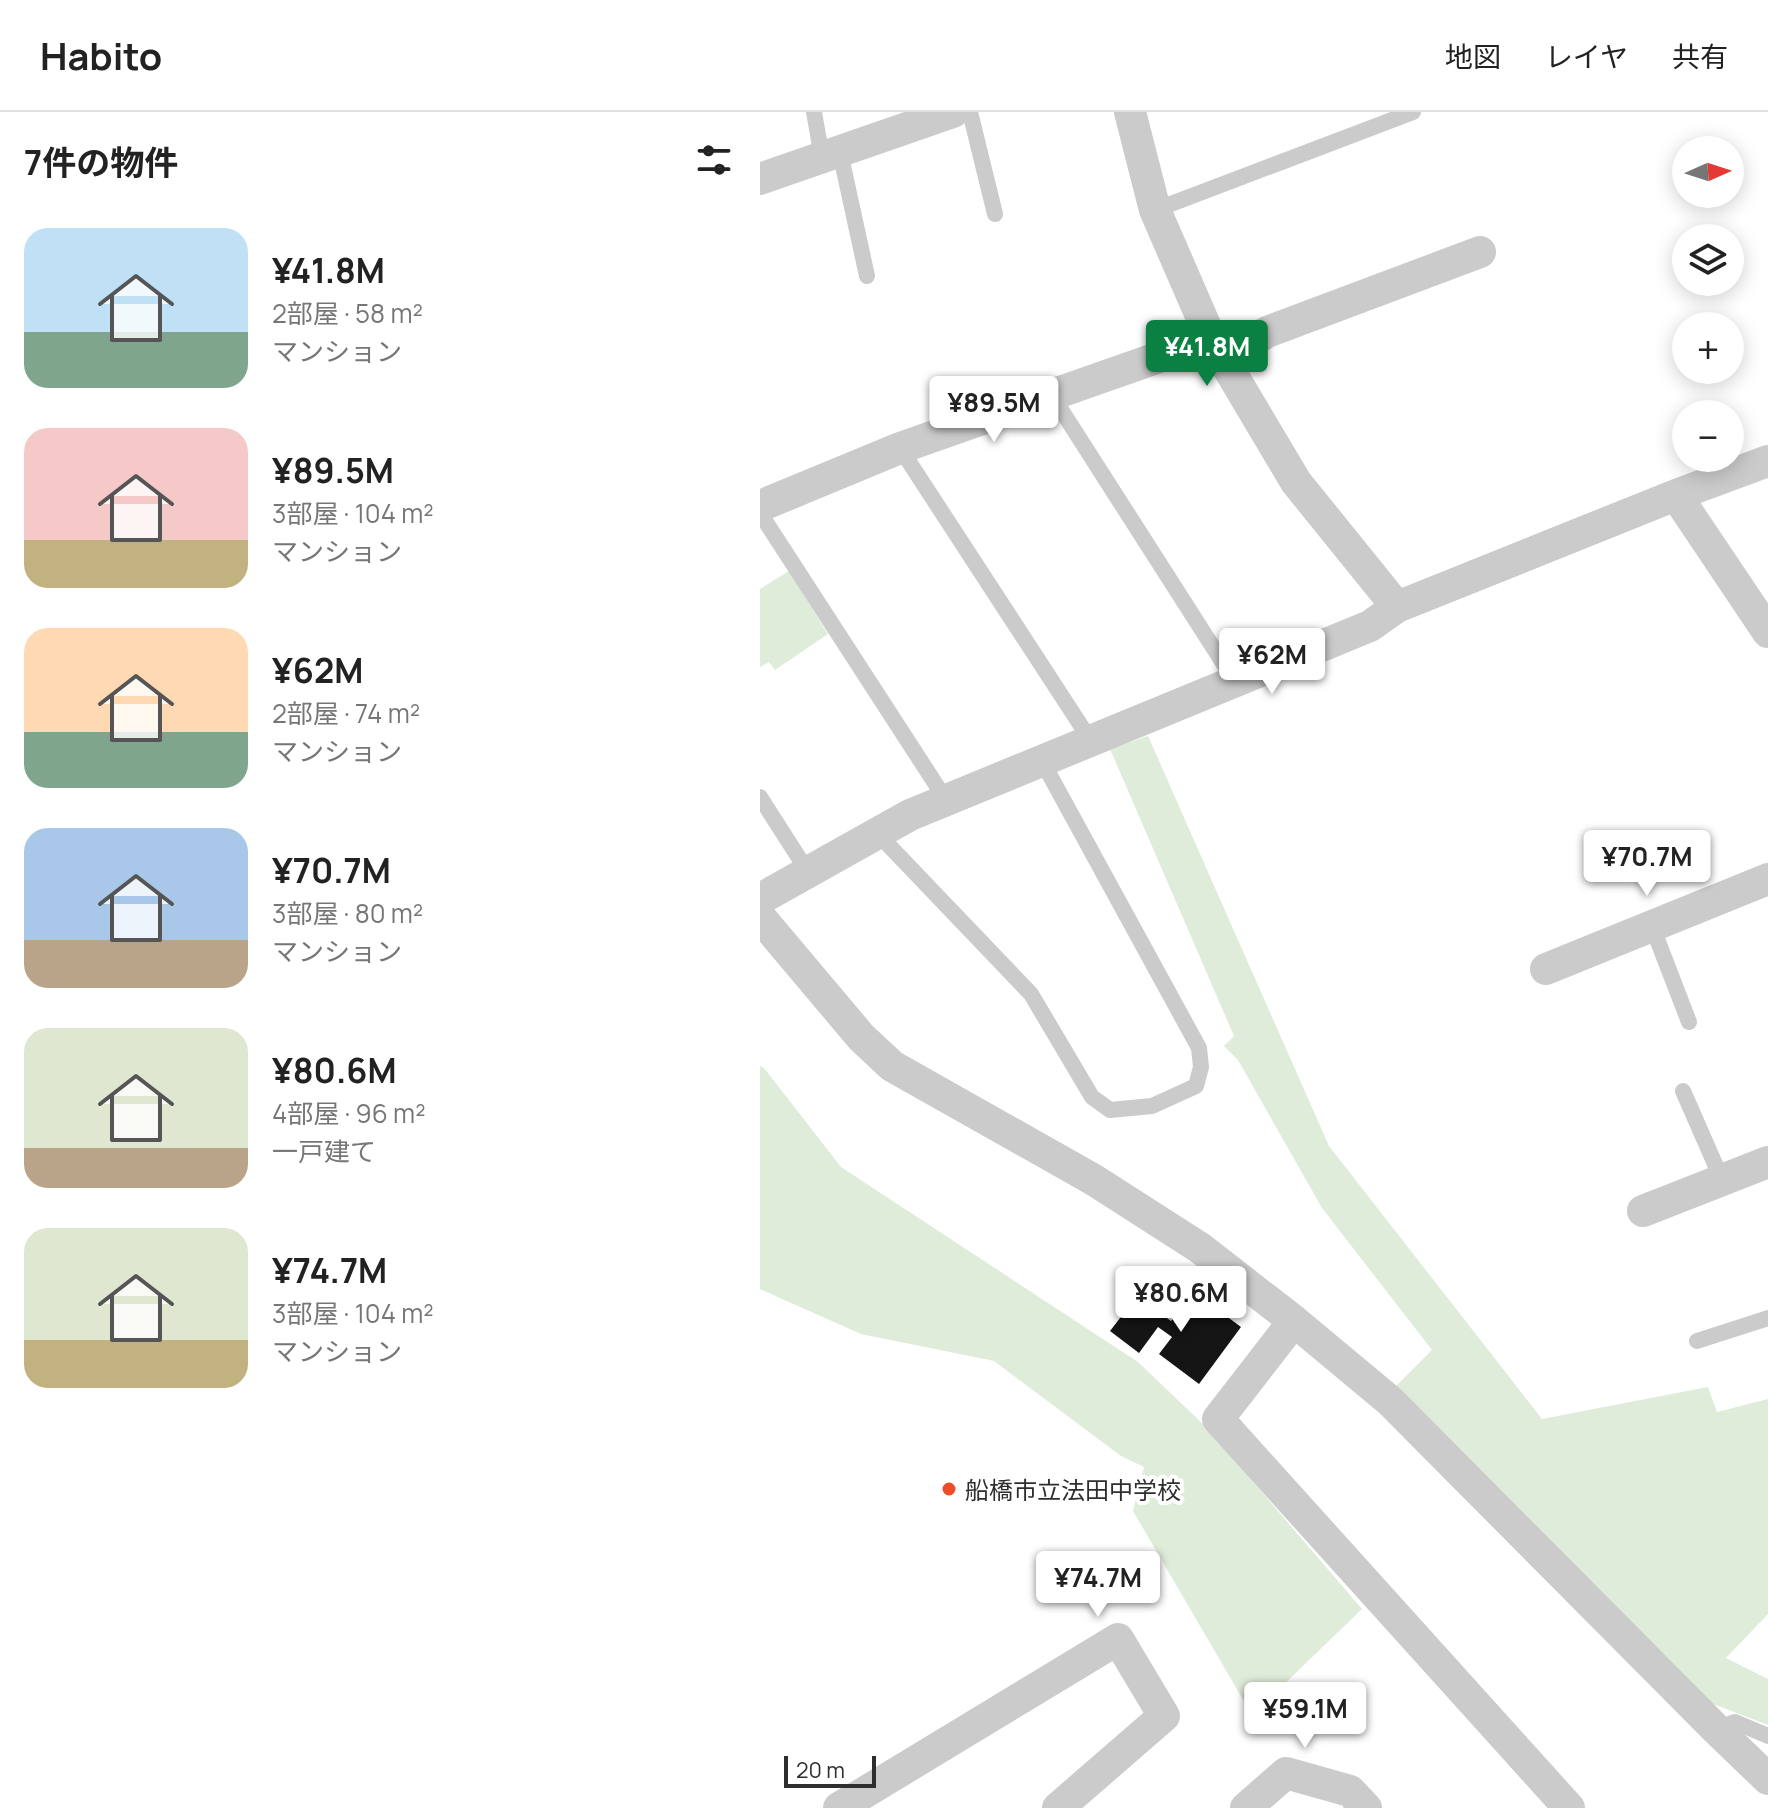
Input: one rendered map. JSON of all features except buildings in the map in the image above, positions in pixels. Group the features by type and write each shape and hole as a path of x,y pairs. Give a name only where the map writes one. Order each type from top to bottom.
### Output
{"street":[{"path":"1130,112 1155,210 1217,350 1296,482 1397,607"},
{"path":"760,179 953,113"},
{"path":"760,506 900,448 1051,394 1217,350 1480,252"},
{"path":"760,899 910,815 1370,626 1397,607 1768,461"},
{"path":"1676,495 1768,632"},
{"path":"1546,969 1768,879"},
{"path":"760,917 861,1037 892,1066 1094,1180 1200,1248 1390,1401 1768,1779"},
{"path":"1643,1211 1768,1162"},
{"path":"1294,1321 1218,1419 1569,1808"},
{"path":"839,1808 1118,1639 1164,1716 1058,1808"},
{"path":"1246,1808 1286,1773 1350,1791 1366,1808"}],"lane":[{"path":"814,112 831,155 867,276"},
{"path":"1155,210 1413,112"},
{"path":"953,113 995,214"},
{"path":"1051,394 1234,680"},
{"path":"900,448 1091,741"},
{"path":"760,513 946,800"},
{"path":"877,833 1031,994 1092,1097 1110,1110 1152,1106 1196,1086 1201,1067 1199,1048 1042,761"},
{"path":"760,797 808,872"},
{"path":"1652,926 1689,1022"},
{"path":"1683,1091 1722,1180"},
{"path":"1697,1341 1768,1318"},
{"path":"1716,1729 1735,1722 1768,1736"}],"green space":[{"path":"789,571 828,634 775,670 769,662 760,667 760,589"},
{"path":"1148,736 1329,1146 1542,1419 1708,1387 1717,1412 1768,1399 1768,1614 1726,1658 1768,1679 1768,1725 1703,1700 1395,1387 1432,1350 1322,1208 1238,1060 1224,1046 1234,1036 1110,749"},
{"path":"760,1066 841,1167 1138,1362 1205,1426 1362,1609 1252,1715 1133,1511 1144,1467 1121,1456 994,1361 861,1334 760,1289"}],"place":[{"name":"船橋市立法田中学校","path":"949,1489"}]}
